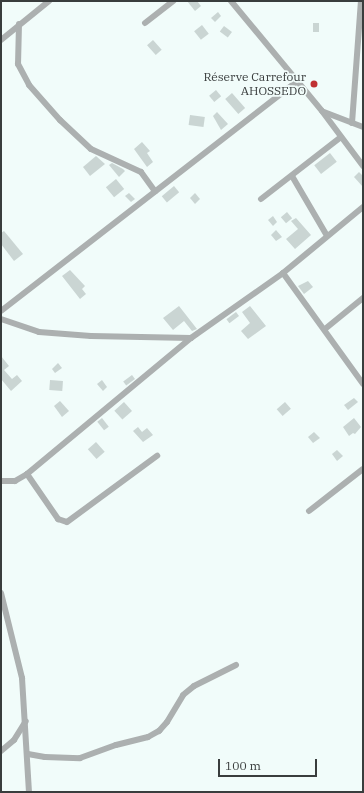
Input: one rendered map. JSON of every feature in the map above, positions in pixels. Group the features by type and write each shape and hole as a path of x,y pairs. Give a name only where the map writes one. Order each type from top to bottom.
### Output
{"street":[{"path":"1,40 49,1"},
{"path":"145,23 173,1"},
{"path":"231,1 322,111 363,166"},
{"path":"352,123 361,1"},
{"path":"19,24 18,64 29,84 60,120 91,149 141,172 155,191"},
{"path":"1,311 297,81"},
{"path":"322,111 363,127"},
{"path":"261,199 341,137"},
{"path":"292,176 327,236"},
{"path":"1,481 15,481 27,474 191,338 283,273 363,207"},
{"path":"283,273 363,384"},
{"path":"325,330 363,298"},
{"path":"1,319 39,332 91,336 191,338"},
{"path":"27,474 58,519 67,522 157,456"},
{"path":"309,510 363,469"},
{"path":"1,593 22,678 26,721 29,792"},
{"path":"28,754 45,757 80,758 116,744 148,737 167,722 183,695 194,686 236,665"},
{"path":"1,751 14,740 26,721"}],"building":[{"path":"187,1 197,1 201,6 195,11"},
{"path":"218,12 221,16 215,22 211,18"},
{"path":"313,23 319,23 319,32 313,32"},
{"path":"202,25 209,34 201,40 194,31"},
{"path":"224,26 232,32 228,38 220,32"},
{"path":"153,40 162,50 156,55 147,45"},
{"path":"216,90 221,96 214,102 209,96"},
{"path":"232,93 245,108 238,114 225,99"},
{"path":"217,112 228,124 221,130 213,116"},
{"path":"190,115 205,117 203,127 189,125"},
{"path":"142,142 150,151 147,153 153,162 147,167 134,149"},
{"path":"330,153 337,162 321,174 314,165"},
{"path":"96,156 105,164 90,176 83,167"},
{"path":"112,163 125,171 119,177 109,165"},
{"path":"359,172 363,176 363,187 354,177"},
{"path":"116,179 124,189 114,197 106,187"},
{"path":"174,186 179,192 167,202 162,196"},
{"path":"129,193 135,199 131,202 125,196"},
{"path":"195,193 200,199 195,204 190,198"},
{"path":"287,212 292,218 286,223 281,217"},
{"path":"273,216 277,222 273,226 268,220"},
{"path":"296,218 311,235 295,249 286,239 298,229 291,221"},
{"path":"276,230 282,237 276,241 271,235"},
{"path":"4,231 23,254 14,261 1,244 1,233"},
{"path":"70,270 85,286 82,289 86,294 80,299 62,276"},
{"path":"308,281 313,287 304,294 298,286"},
{"path":"179,306 197,329 192,331 184,321 173,330 163,318"},
{"path":"250,306 266,326 248,339 241,331 250,323 242,312"},
{"path":"236,312 239,316 229,323 226,319"},
{"path":"1,356 9,366 4,370 12,379 17,375 22,381 11,391 1,379"},
{"path":"58,363 62,368 55,373 52,369"},
{"path":"132,375 135,379 126,386 123,382"},
{"path":"50,380 63,381 62,391 49,390"},
{"path":"102,380 107,387 103,391 97,384"},
{"path":"354,398 358,402 348,410 344,405"},
{"path":"60,401 69,411 62,417 54,406"},
{"path":"124,402 132,411 122,420 114,411"},
{"path":"285,402 291,409 283,416 277,409"},
{"path":"102,418 109,427 104,430 97,422"},
{"path":"354,418 361,427 355,434 353,433 349,436 343,427"},
{"path":"138,427 142,432 147,428 153,435 143,442 133,431"},
{"path":"314,432 320,438 313,443 308,437"},
{"path":"96,442 105,452 97,459 88,449"},
{"path":"337,450 343,456 337,461 332,454"}],"place":[{"name":"Réserve Carrefour AHOSSEDO","path":"314,84"}]}
